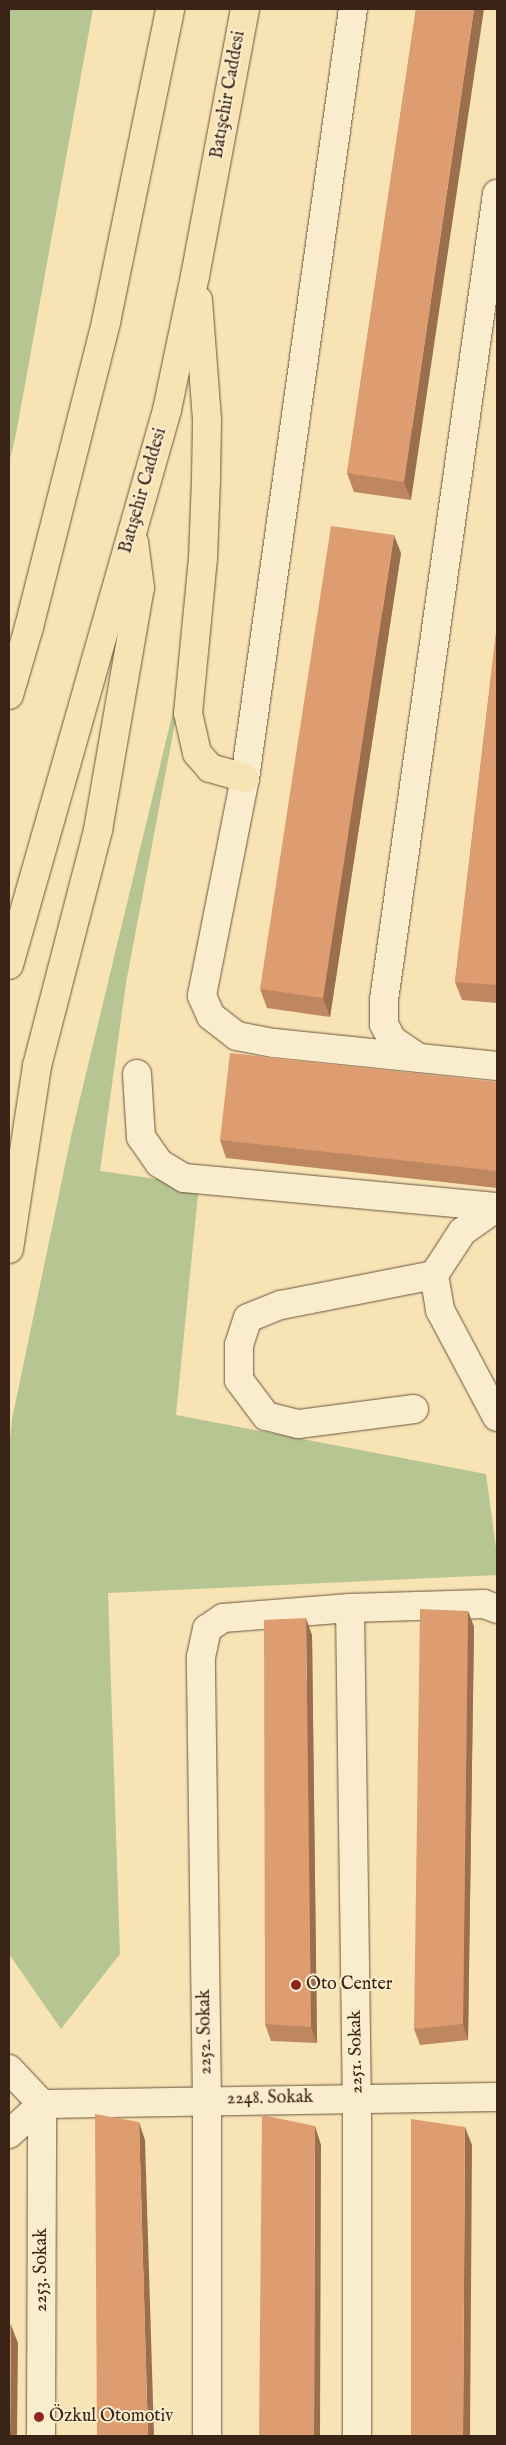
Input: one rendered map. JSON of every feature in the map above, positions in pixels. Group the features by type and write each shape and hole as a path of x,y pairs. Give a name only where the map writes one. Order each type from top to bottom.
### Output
{"highway":[{"path":"9,695 29,627 106,322 170,9"},
{"name":"Batışehir Caddesi","path":"9,965 167,410 195,276 244,9"},
{"path":"195,276 202,334 207,421 203,558 188,713 197,753 210,768 245,778"},
{"path":"9,1249 37,1066 98,830 140,588 132,531"}],"street":[{"path":"353,9 245,778 202,996 211,1016 237,1036 274,1043 497,1066"},
{"path":"420,1058 392,1040 384,1024 384,1000 497,194"},
{"path":"137,1074 141,1137 159,1163 184,1178 497,1207"},
{"path":"497,1207 462,1232 434,1275 440,1310 497,1417"},
{"path":"414,1409 298,1424 266,1416 239,1380 239,1345 248,1318 281,1305 434,1275"},
{"path":"350,1608 484,1604 497,1609"},
{"name":"2252. Sokak","path":"208,2436 207,2101 201,1657 207,1629 223,1618 350,1608"},
{"name":"2251. Sokak","path":"350,1608 357,2098 357,2436"},
{"path":"9,2069 42,2104 9,2134"},
{"name":"2248. Sokak","path":"42,2104 497,2097"},
{"name":"2253. Sokak","path":"41,2436 42,2104"}],"green space":[{"path":"9,9 93,9 16,434 9,463"},
{"path":"192,633 126,983 100,1171 199,1185 176,1415 486,1474 497,1555 497,1575 108,1593 120,1954 61,2029 9,1954 9,1450 12,1419 72,1132"}],"building":[{"path":"416,9 474,9 404,482 347,473"},
{"path":"331,526 394,535 323,998 260,989"},
{"path":"497,625 497,985 455,982"},
{"path":"230,1053 497,1082 497,1171 220,1140"},
{"path":"420,1609 468,1611 463,2024 414,2029"},
{"path":"306,1618 311,2027 265,2024 264,1620"},
{"path":"95,2114 139,2122 148,2436 97,2436"},
{"path":"262,2115 315,2126 314,2436 259,2436"},
{"path":"411,2119 465,2127 463,2436 411,2436"},
{"path":"9,2324 11,2325 10,2436 9,2436"}],"place":[{"name":"Oto Center","path":"296,1985"},
{"name":"Özkul Otomotiv","path":"39,2417"}]}
